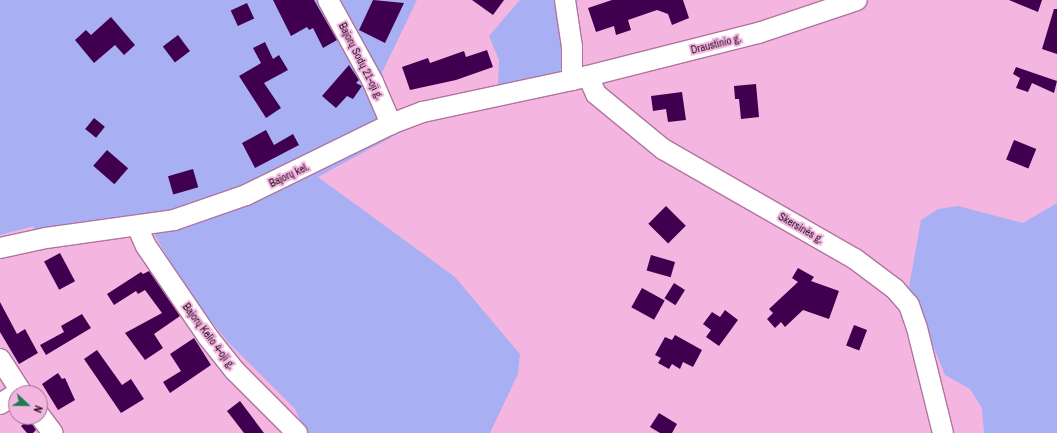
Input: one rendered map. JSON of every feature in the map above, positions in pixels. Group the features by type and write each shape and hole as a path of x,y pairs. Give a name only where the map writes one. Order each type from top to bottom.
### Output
{"street":[{"name":"Bajorų Sodų 21-oji g.","path":"328,0 373,82 391,124"},
{"name":"Skersinės g.","path":"565,0 572,47 580,78 596,94 663,149 855,259 896,289 909,305 918,328 943,433"},
{"name":"Draustinio g.","path":"580,78 758,33 857,0"},
{"name":"Bajorų kel.","path":"0,248 46,238 174,220 246,195 391,124 454,103 580,78"},
{"name":"Bajorų Kelio 4-oji g.","path":"137,226 146,246 208,337 234,371 297,433"},
{"path":"0,359 15,385"},
{"path":"47,425 53,433"}],"shaded area":[{"path":"0,0 417,0 378,81 401,132 318,177 455,277 520,354 518,374 490,433 306,433 295,409 229,343 189,294 154,234 33,249 34,226 0,235"},
{"path":"520,0 558,0 565,61 558,75 517,85 498,85 499,60 489,36"},
{"path":"1057,203 1057,433 984,433 982,408 970,389 945,375 909,287 921,220 938,209 958,206 1023,223"}],"building":[{"path":"273,0 314,0 337,40 323,48 313,28 309,30 307,27 291,36"},
{"path":"373,0 404,3 385,43 359,30"},
{"path":"472,0 504,0 493,15"},
{"path":"612,0 683,0 689,18 672,25 668,14 657,10 628,20 631,30 616,35 614,26 596,32 588,8"},
{"path":"1009,0 1042,0 1038,12"},
{"path":"247,3 254,18 238,26 231,11"},
{"path":"1054,9 1057,9 1057,54 1042,49"},
{"path":"111,17 135,45 124,55 115,45 94,63 75,40 86,30 91,35"},
{"path":"178,35 190,51 175,62 163,46"},
{"path":"265,42 273,59 279,55 288,70 264,83 281,108 266,118 239,76 261,63 253,48"},
{"path":"487,50 493,67 456,80 410,90 402,67 428,58 430,63 464,51 466,57"},
{"path":"349,65 359,80 356,83 362,86 353,99 347,96 336,108 322,96"},
{"path":"1016,67 1057,81 1054,93 1032,83 1028,92 1016,88 1020,78 1013,74"},
{"path":"756,84 759,117 741,119 739,99 735,99 734,86"},
{"path":"682,92 686,120 668,122 666,109 653,111 651,96"},
{"path":"94,118 105,127 96,138 85,129"},
{"path":"266,130 274,145 293,134 299,145 255,168 242,143"},
{"path":"1014,140 1036,149 1028,168 1006,159"},
{"path":"107,150 128,168 114,184 93,166"},
{"path":"193,169 198,187 173,194 168,176"},
{"path":"666,206 686,226 668,243 648,224"},
{"path":"60,253 75,281 59,290 44,261"},
{"path":"651,255 675,262 671,277 647,270"},
{"path":"798,268 814,277 811,281 839,291 829,319 803,310 785,327 781,322 775,328 767,319 773,313 769,309 798,282 792,278"},
{"path":"149,271 180,316 154,334 163,348 145,360 125,333 162,313 145,290 138,294 136,291 114,305 107,294 141,272 143,274"},
{"path":"674,283 685,290 675,305 664,298"},
{"path":"642,288 665,301 654,320 631,307"},
{"path":"0,302 17,334 25,329 38,353 19,364 0,332"},
{"path":"725,310 738,320 719,346 706,337 711,330 703,324 712,312 720,317"},
{"path":"82,314 91,328 46,355 40,345 64,332 61,326"},
{"path":"854,325 867,330 859,351 846,346"},
{"path":"675,335 702,350 693,367 683,362 680,369 672,364 669,369 658,363 661,358 655,355 665,337 672,340"},
{"path":"194,338 211,365 170,393 163,382 181,371 170,354"},
{"path":"97,350 122,385 131,379 144,399 121,413 84,359"},
{"path":"58,373 62,379 65,378 75,400 58,410 48,394 48,385 42,384"},
{"path":"240,401 264,433 244,433 227,411"},
{"path":"659,413 677,424 672,433 660,433 650,427"},
{"path":"33,425 36,430 33,433 27,433 21,426"}]}
